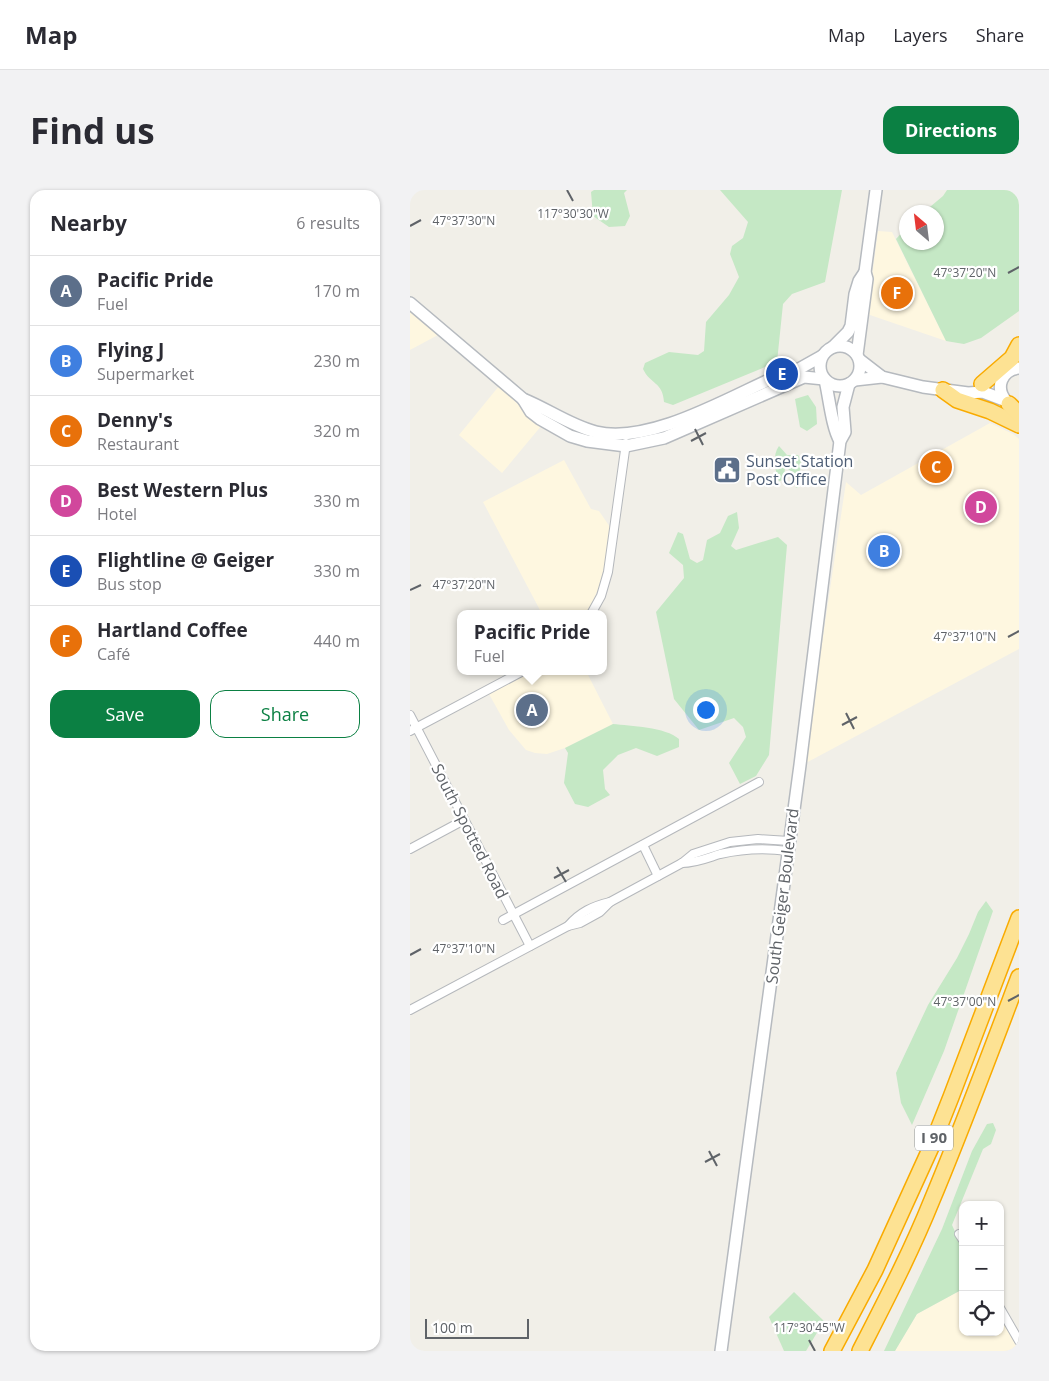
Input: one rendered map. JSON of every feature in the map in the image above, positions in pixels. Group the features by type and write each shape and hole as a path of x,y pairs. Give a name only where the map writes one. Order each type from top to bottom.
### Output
{"highway":[{"path":"982,384 1012,358 1019,346"},
{"path":"948,390 958,400 990,411 1019,425"},
{"name":"I 90","path":"832,1351 875,1270 932,1145 1019,918"},
{"name":"I 90","path":"860,1351 931,1202 1019,977"}],"street":[{"path":"852,382 860,367 858,358 867,279 865,272 876,190"},
{"path":"824,380 820,369 822,356 852,326 855,294 859,281 865,272"},
{"path":"410,303 523,399 532,412 540,419 570,436 587,441 626,446 664,438 804,377 824,380 836,386 882,377 923,387 968,393 983,392 1013,406"},
{"path":"833,347 845,346 852,349 858,358 882,377"},
{"path":"523,399 541,406 578,427 598,432 627,434 657,428 678,421 764,382 797,370 822,356"},
{"path":"948,390 982,384 1014,369"},
{"path":"1013,406 1000,387 1014,369"},
{"name":"South Geiger Boulevard","path":"824,380 836,434 840,441"},
{"name":"South Geiger Boulevard","path":"721,1351 834,502 840,441 845,432 842,407 852,382"},
{"path":"593,610 601,596 608,572 627,434"},
{"path":"413,729 516,675"},
{"name":"South Spotted Road","path":"410,716 413,729 464,820 530,946"},
{"path":"503,920 759,782"},
{"path":"410,849 464,820"},
{"path":"410,1010 568,926 580,923 600,912 610,902 682,863 693,854 730,842 758,839 788,846"},
{"path":"643,845 658,876"},
{"path":"1004,1315 1019,1341"}],"shaded area":[{"path":"878,231 892,232 899,250 901,250 946,341 867,314"},
{"path":"410,312 438,335 410,350"},
{"path":"499,386 542,425 502,473 459,435"},
{"path":"990,423 1019,439 1019,649 804,764 846,482 861,495"},
{"path":"564,460 591,509 599,511 610,527 605,563 599,587 589,610 540,610 483,502"},
{"path":"526,675 588,675 613,724 565,748 547,754 535,753 526,750 509,730 489,694"},
{"path":"959,1291 959,1336 1004,1336 1004,1323 1019,1351 895,1351 917,1314"}],"green space":[{"path":"594,190 627,190 624,193 630,216 625,226 609,227 593,216 591,192"},
{"path":"720,190 842,190 825,282 792,294 783,304 777,362 673,405 664,402 659,387 643,369 645,363 669,352 698,355 704,351 706,322 729,295 739,277 730,254 732,246 743,238 748,222"},
{"path":"947,190 1019,190 1019,311 981,338 964,344 946,341 901,250 944,250 944,205 932,205"},
{"path":"808,395 816,407 817,424 807,431 800,427 795,399"},
{"path":"779,446 787,455 798,455 801,459 799,487 796,488 791,471 785,467 784,480 779,481 775,468 775,454"},
{"path":"737,512 739,528 731,546 736,550 778,537 787,545 769,755 756,776 740,784 729,763 746,737 743,727 734,718 699,730 674,699 656,612 684,578 683,565 669,553 678,532 683,534 690,559 697,563 703,560 707,540 720,533 728,516"},
{"path":"613,724 666,732 679,739 679,747 657,756 636,748 618,755 603,770 605,789 610,795 588,807 575,804 564,783 568,753 565,748"},
{"path":"986,901 993,911 944,1051 912,1125 901,1103 896,1073 928,1005 957,958 978,912"},
{"path":"993,1123 996,1130 991,1144 983,1149 962,1201 959,1201 959,1208 952,1225 959,1240 959,1291 917,1314 895,1351 884,1351 942,1229 972,1151 987,1124"},
{"path":"794,1292 824,1321 806,1351 784,1351 769,1317"}],"place":[{"name":"Hartland Coffee","path":"897,293"},
{"name":"Flightline @ Geiger","path":"782,374"},
{"name":"Denny's","path":"936,467"},
{"name":"Sunset Station Post Office","path":"727,470"},
{"name":"Best Western Plus","path":"981,507"},
{"name":"Flying J","path":"884,551"},
{"name":"Pacific Pride","path":"532,710"}]}
